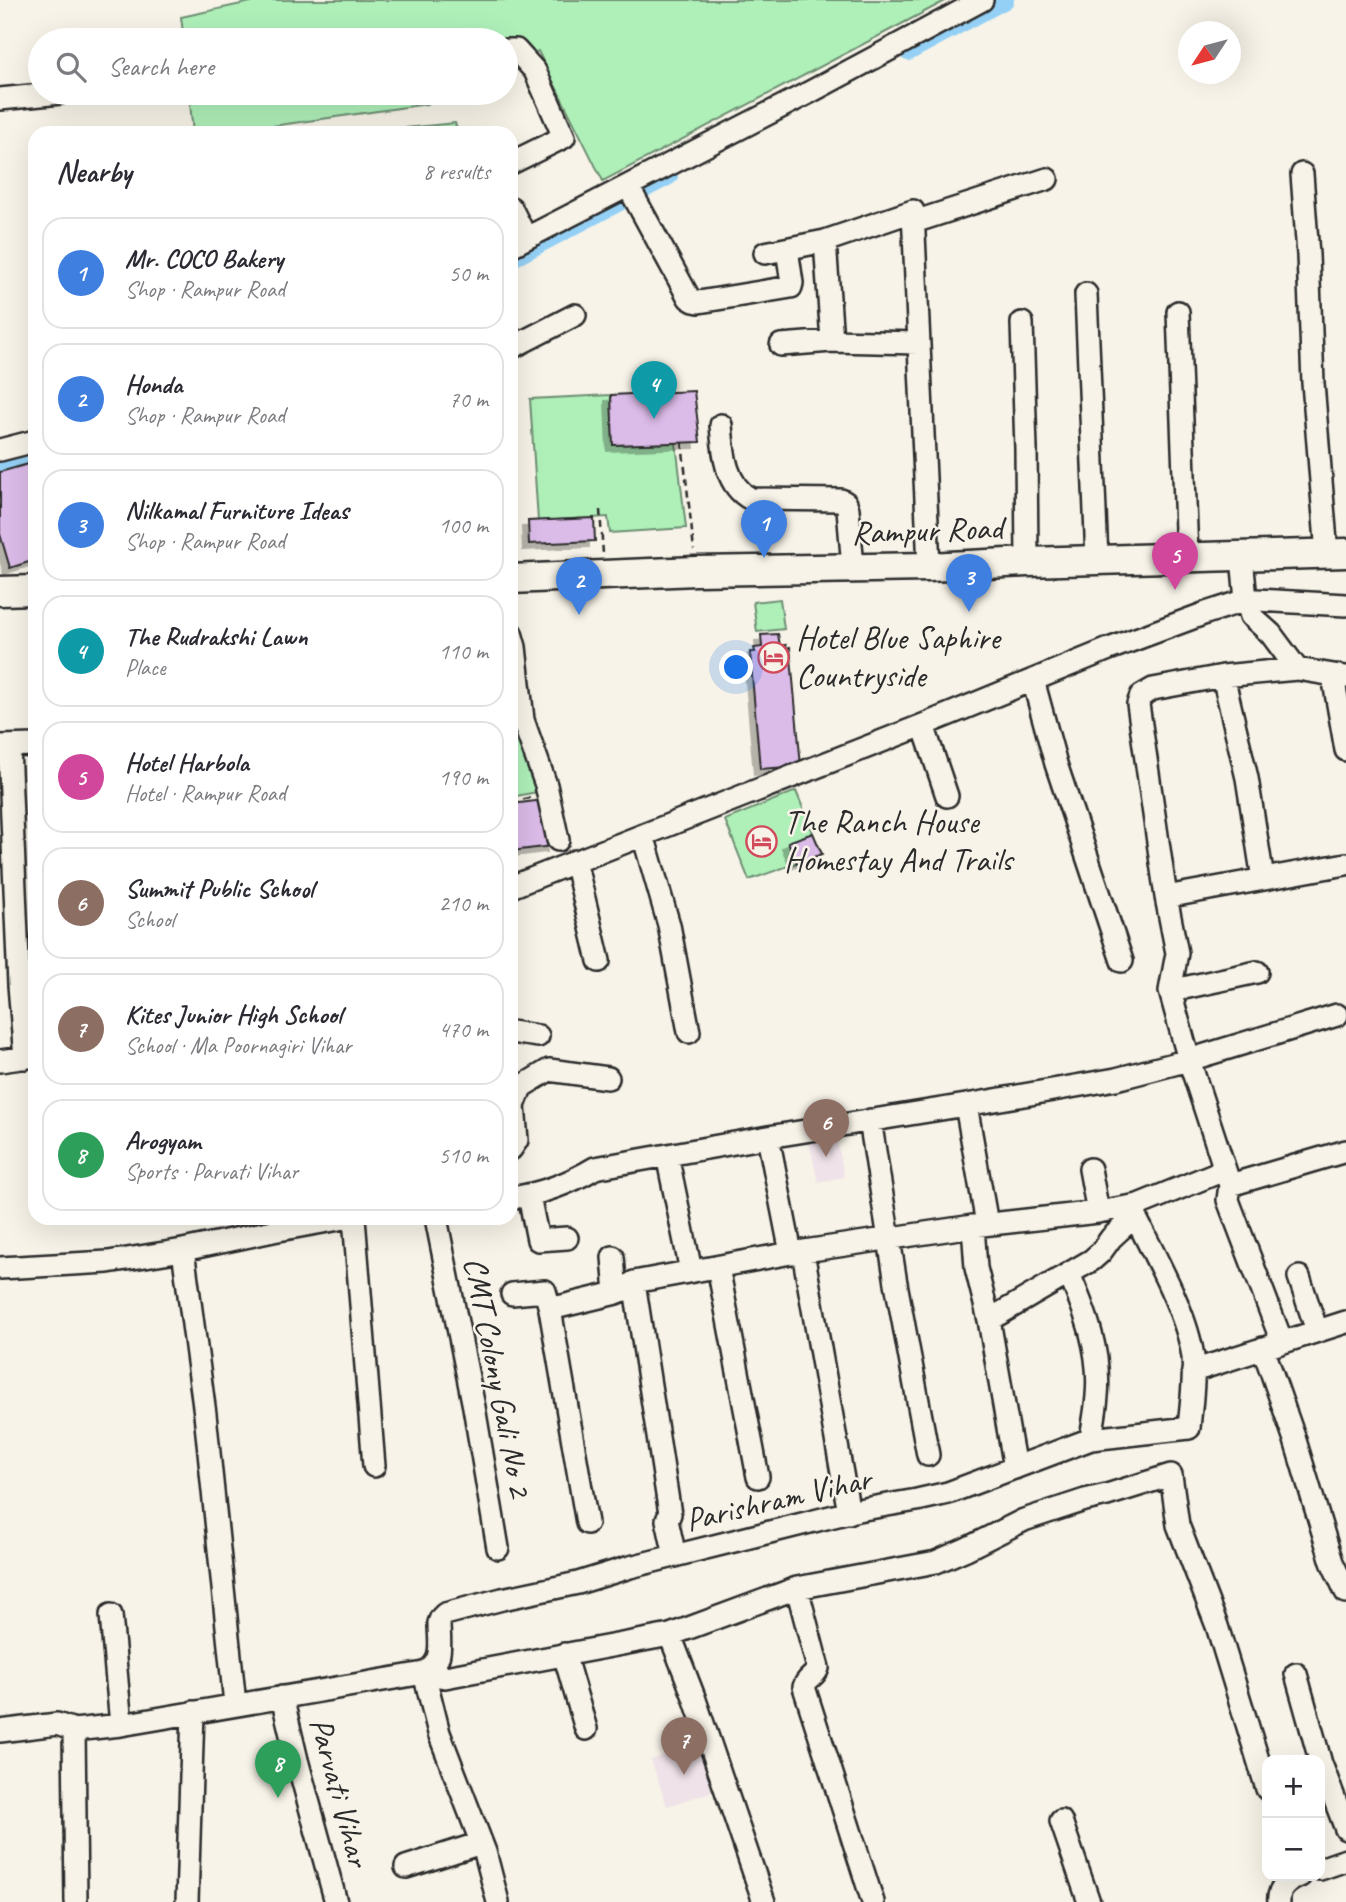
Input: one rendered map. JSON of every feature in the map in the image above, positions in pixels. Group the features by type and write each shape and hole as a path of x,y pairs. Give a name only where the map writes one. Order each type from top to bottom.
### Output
{"main road":[{"name":"Rampur Road","path":"518,579 696,571 929,567 1336,554"},
{"path":"0,591 28,590"}],"street":[{"path":"519,242 632,192 982,0"},
{"path":"518,52 535,71 564,136 518,159"},
{"path":"0,99 28,96"},
{"path":"1302,174 1313,383 1336,554"},
{"path":"914,222 1047,180"},
{"path":"632,192 694,301 791,287 787,248"},
{"path":"765,253 825,240 913,211 929,567"},
{"path":"825,240 832,341"},
{"path":"1086,294 1097,560"},
{"path":"1178,312 1187,557"},
{"path":"518,344 575,315"},
{"path":"1022,323 1027,562"},
{"path":"781,345 832,341 918,343"},
{"path":"722,425 723,452 727,468 743,495 751,499 841,500 846,503 853,567"},
{"path":"0,450 28,443"},
{"path":"1241,557 1248,607 1297,669"},
{"path":"518,885 577,867 1035,687 1194,617 1248,607 1257,600 1346,605"},
{"path":"1346,750 1340,677 1297,669 1223,676 1153,689 1141,696 1138,704 1166,897 1177,953 1170,991 1227,1178 1228,1200 1272,1345 1294,1437 1332,1562 1346,1592"},
{"path":"1223,676 1247,778 1263,879"},
{"path":"518,679 523,720 546,785 558,840"},
{"path":"1035,687 1056,764 1122,961"},
{"path":"925,729 947,796"},
{"path":"28,745 4,746 19,985 28,1044"},
{"path":"645,840 669,925 689,1032"},
{"path":"1166,897 1346,864"},
{"path":"577,867 599,961"},
{"path":"1170,991 1257,972"},
{"path":"568,1238 538,1240 520,1197 581,1177 595,1168 1116,1079 1337,1015"},
{"path":"518,1033 538,1036"},
{"path":"0,1061 28,1057"},
{"path":"518,1095 521,1087 549,1070 608,1078"},
{"path":"966,1105 980,1225 976,1268 989,1320 1015,1468"},
{"path":"870,1120 928,1455"},
{"path":"768,1137 797,1252 849,1513"},
{"path":"550,1309 616,1293 634,1282 797,1252 980,1225 1098,1212 1136,1211 1227,1178 1346,1151"},
{"path":"667,1155 691,1271"},
{"path":"1090,1168 1098,1212"},
{"path":"989,1320 1092,1260 1136,1211"},
{"path":"1136,1211 1183,1322 1191,1348 1193,1371 1346,1322"},
{"path":"0,1268 108,1262 183,1250 303,1225"},
{"path":"355,1225 374,1466"},
{"name":"CMT Colony Gali No 2","path":"437,1225 474,1407 498,1548"},
{"path":"183,1250 205,1414 235,1704"},
{"path":"613,1257 616,1293"},
{"path":"718,1267 758,1477"},
{"path":"1069,1274 1094,1339 1097,1395 1091,1439"},
{"path":"1299,1276 1317,1331"},
{"path":"634,1282 670,1514 667,1520 675,1556"},
{"path":"512,1294 545,1291 587,1523"},
{"name":"Parishram Vihar","path":"424,1673 433,1668 439,1658 439,1623 445,1614 578,1583 849,1513 948,1493 1091,1439 1189,1428 1193,1371"},
{"path":"0,1731 57,1724 74,1730 121,1725 424,1673 444,1677 670,1635 797,1588 936,1562 1024,1520 1171,1475 1178,1525 1217,1626 1262,1773"},
{"path":"797,1588 818,1668 804,1687 873,1902"},
{"path":"111,1615 121,1725"},
{"path":"670,1635 764,1902"},
{"path":"564,1654 586,1729"},
{"path":"424,1673 439,1733 481,1843 498,1902"},
{"path":"1296,1674 1318,1755"},
{"name":"Parvati Vihar","path":"282,1697 336,1902"},
{"path":"187,1902 193,1712"},
{"path":"74,1730 76,1902"},
{"path":"1325,1774 1346,1829"},
{"path":"1061,1821 1089,1902"},
{"path":"406,1867 481,1843"},
{"path":"1325,1867 1346,1860"},
{"path":"1279,1902 1277,1898 1280,1890 1290,1881"}],"path":[{"path":"682,442 696,571"},
{"path":"600,510 605,575"}],"shaded area":[{"path":"836,1133 844,1177 818,1182 808,1137"},
{"path":"700,1742 716,1790 667,1806 651,1760"}],"green space":[{"path":"260,0 947,0 603,181 538,51 518,60 518,28 182,28 181,17"},
{"path":"190,105 420,105 273,126 192,126"},
{"path":"455,123 456,126 425,126"},
{"path":"611,395 613,445 676,443 686,528 610,533 608,517 538,521 530,399"},
{"path":"780,599 784,629 757,632 753,602"},
{"path":"518,685 537,792 518,796"},
{"path":"796,791 813,833 788,842 797,863 749,880 725,820"}],"building":[{"path":"694,391 700,442 613,445 611,395"},
{"path":"28,464 28,562 10,568 0,534 0,472"},
{"path":"594,518 595,541 529,544 528,521"},
{"path":"778,634 780,646 790,647 801,766 760,769 750,652 755,652 754,648 762,647 761,635"},
{"path":"544,800 553,846 518,850 518,803"},
{"path":"813,833 822,854 797,863 788,842"}],"waterway":[{"path":"908,52 1005,0"},
{"path":"518,255 669,176"},
{"path":"0,466 28,459"}],"place":[{"name":"The Rudrakshi Lawn","path":"654,419"},
{"name":"Mr. COCO Bakery","path":"764,558"},
{"name":"Hotel Harbola","path":"1175,590"},
{"name":"Nilkamal Furniture Ideas","path":"969,612"},
{"name":"Honda","path":"579,615"},
{"name":"Hotel Blue Saphire Countryside","path":"773,657"},
{"name":"The Ranch House Homestay And Trails","path":"761,841"},
{"name":"Summit Public School","path":"826,1157"},
{"name":"Kites Junior High School","path":"684,1775"},
{"name":"Arogyam","path":"278,1798"}]}
